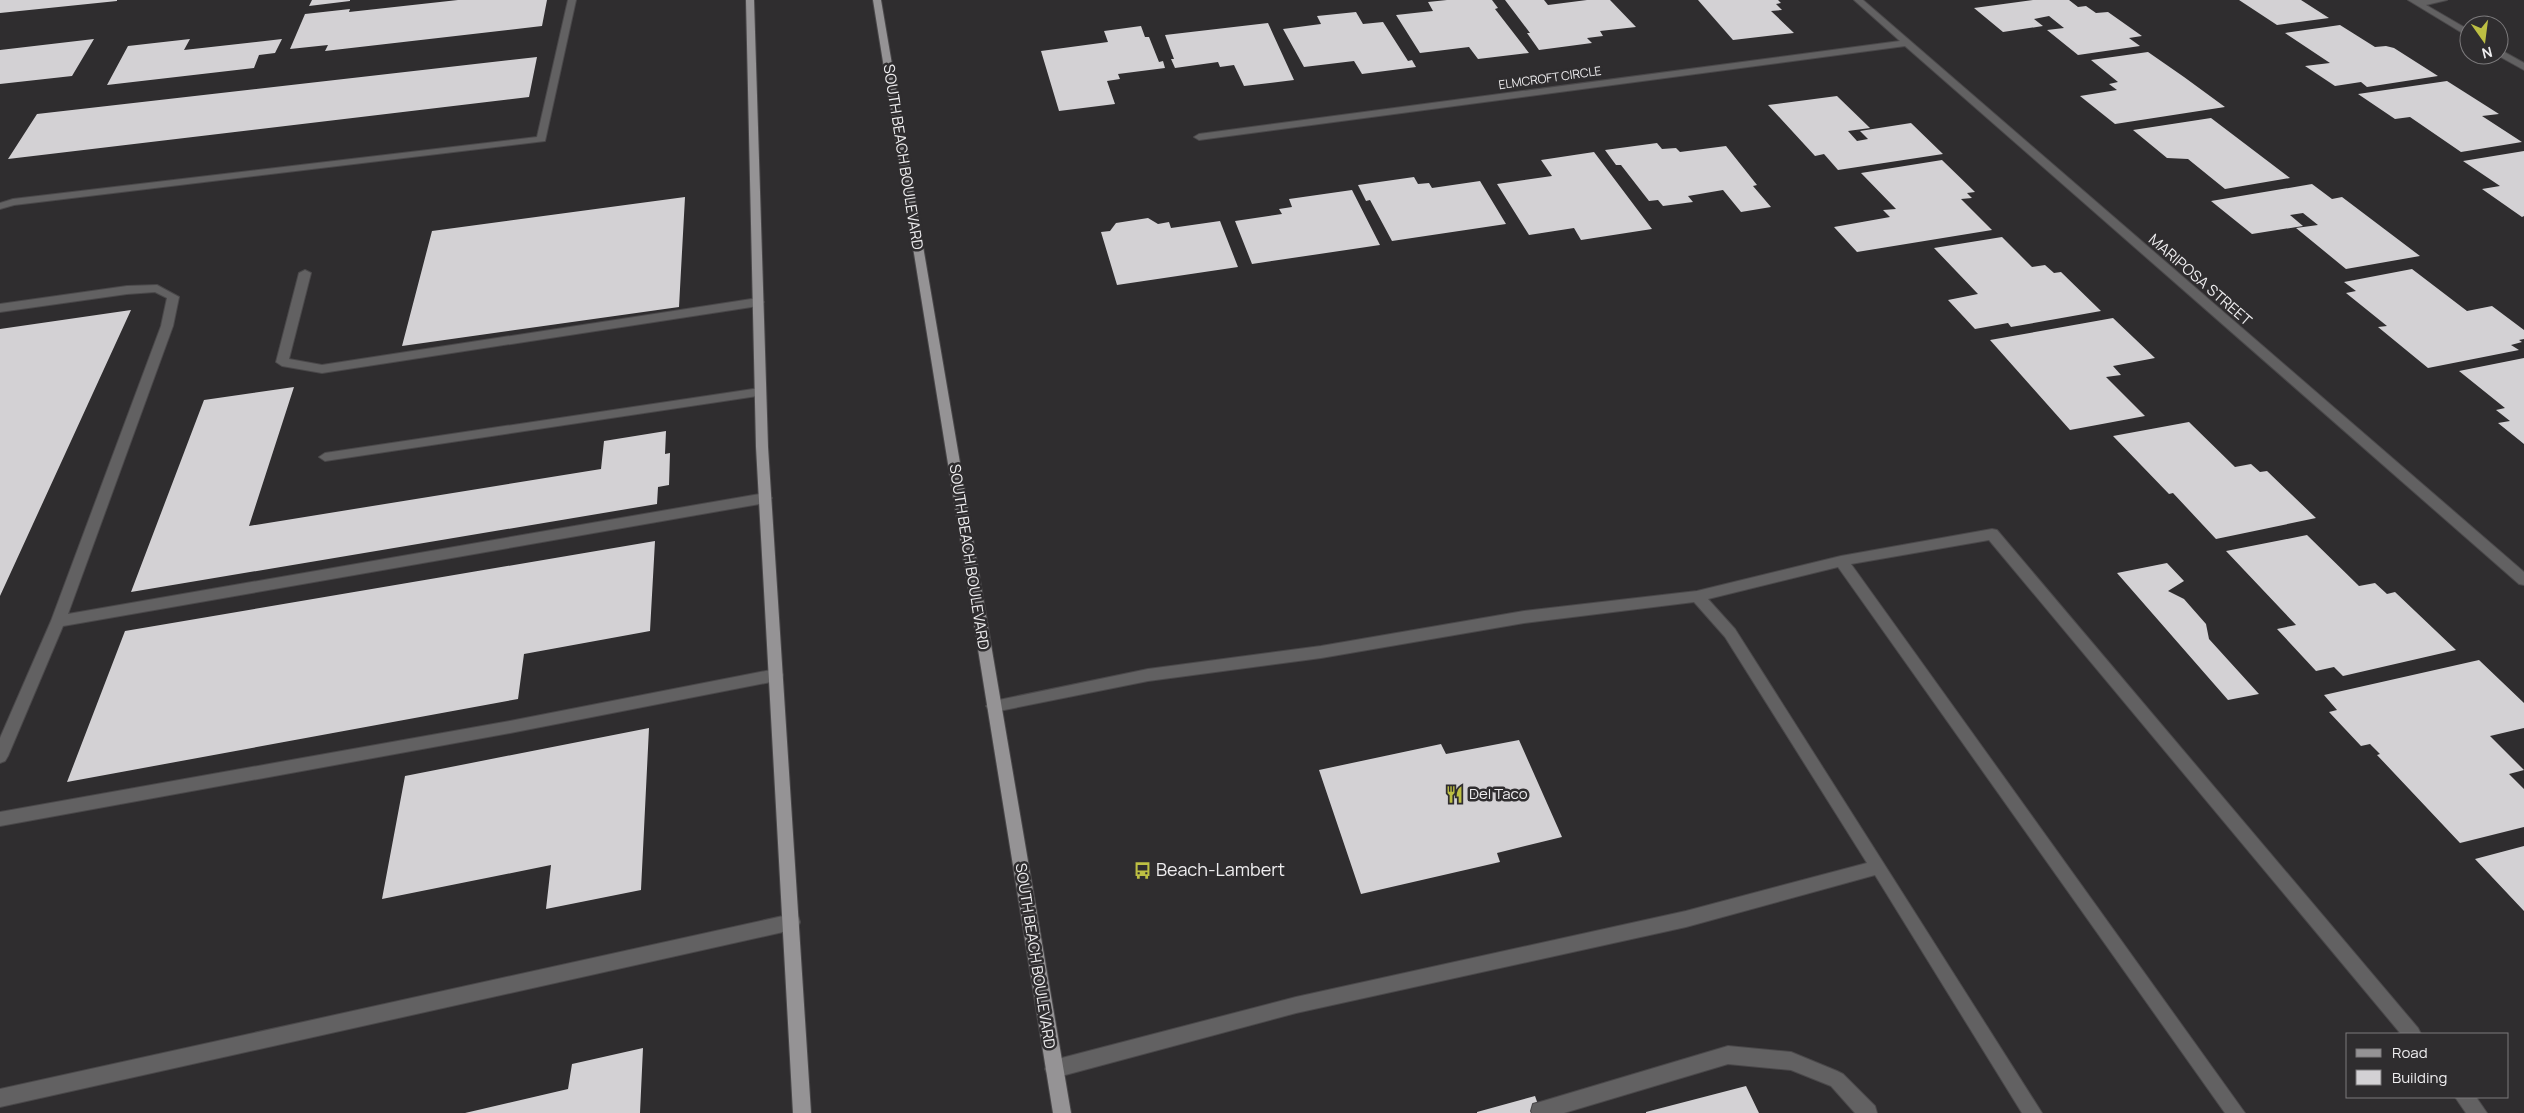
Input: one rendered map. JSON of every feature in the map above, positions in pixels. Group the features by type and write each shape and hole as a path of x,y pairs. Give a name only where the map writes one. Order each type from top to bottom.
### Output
{"main road":[{"path":"750,0 760,392 802,1113"},
{"name":"SOUTH BEACH BOULEVARD","path":"877,0 1062,1113"}],"street":[{"path":"0,206 23,201 541,139 572,0"},
{"name":"MARIPOSA STREET","path":"1858,0 1905,43 2524,580"},
{"path":"2415,2 2442,0"},
{"path":"2415,2 2459,28"},
{"name":"ELMCROFT CIRCLE","path":"1199,138 1905,43"},
{"path":"2509,58 2524,67"},
{"path":"305,273 282,362 322,369 758,302"},
{"path":"0,308 127,290 157,288 173,297 167,326 58,621 0,756"},
{"path":"325,457 760,392"},
{"path":"58,621 765,498"},
{"path":"994,706 1148,675 1321,652 1524,616 1697,596 1841,561 1992,534 2411,1033"},
{"path":"1841,561 2236,1113"},
{"path":"1697,596 1730,633 2033,1113"},
{"path":"0,819 510,727 776,675"},
{"path":"1054,1069 1296,1005 1686,919 1879,867"},
{"path":"0,1098 792,922"},
{"path":"1540,1111 1728,1055 1791,1061 1837,1080 1868,1113"},
{"path":"2465,1098 2478,1113"}],"building":[{"path":"0,0 117,0 117,1 0,13"},
{"path":"312,0 350,0 350,1 309,6"},
{"path":"458,0 547,0 542,26 325,51 328,45 290,49 305,14 350,9 349,12"},
{"path":"1492,0 1498,8 1495,9 1529,53 1478,59 1469,47 1420,53 1396,15 1433,11 1428,2"},
{"path":"1505,0 1544,0 1548,5 1587,0 1610,0 1636,27 1600,31 1603,36 1587,38 1592,43 1539,50 1527,33 1530,33"},
{"path":"1698,0 1778,0 1781,3 1776,4 1782,10 1771,11 1794,33 1733,40"},
{"path":"2033,0 2069,0 2078,7 2086,6 2096,13 2108,12 2142,36 2129,38 2140,46 2078,55 2047,30 2064,28 2049,16 2034,19 2043,26 2003,32 1974,8"},
{"path":"2239,0 2301,0 2329,18 2277,25"},
{"path":"1356,12 1363,24 1383,22 1408,61 1412,60 1416,67 1362,74 1354,61 1304,67 1283,29 1321,24 1317,16"},
{"path":"1268,23 1294,80 1244,86 1234,65 1220,67 1218,62 1175,68 1171,59 1174,59 1165,35"},
{"path":"2340,25 2375,47 2386,46 2394,48 2438,76 2367,87 2361,82 2335,86 2305,66 2330,63 2285,33"},
{"path":"1141,26 1145,37 1149,37 1159,62 1163,61 1165,68 1118,74 1120,79 1107,81 1115,104 1059,111 1041,51 1108,42 1104,31"},
{"path":"94,39 72,76 0,84 0,50"},
{"path":"190,39 184,50 282,39 275,53 259,55 254,68 107,85 128,46"},
{"path":"2148,52 2225,107 2115,124 2080,96 2117,90 2109,84 2118,82 2091,60"},
{"path":"537,57 529,97 8,159 37,114"},
{"path":"2447,81 2499,114 2482,116 2522,142 2461,152 2410,117 2395,119 2358,94"},
{"path":"1837,96 1870,128 1848,131 1857,141 1868,139 1860,131 1911,123 1943,154 1838,170 1824,154 1815,156 1768,105"},
{"path":"2211,118 2290,178 2225,189 2188,159 2167,158 2133,130"},
{"path":"1657,143 1662,149 1676,148 1680,152 1726,146 1757,185 1753,186 1771,207 1741,212 1723,190 1688,196 1693,202 1663,206 1658,200 1649,201 1621,165 1616,165 1605,150"},
{"path":"2524,151 2524,216 2522,217 2482,189 2500,186 2463,161"},
{"path":"1594,152 1652,229 1581,240 1574,228 1529,235 1497,184 1552,176 1541,160"},
{"path":"1942,160 1975,192 1967,193 1972,198 1961,199 1992,230 1857,252 1834,227 1890,217 1883,210 1896,209 1861,173"},
{"path":"1414,177 1418,184 1429,183 1432,188 1480,181 1506,224 1392,241 1370,200 1366,201 1358,185"},
{"path":"2312,184 2332,199 2342,197 2420,256 2346,269 2296,228 2318,225 2303,213 2290,215 2303,226 2252,234 2211,201"},
{"path":"1352,190 1380,245 1252,264 1235,221 1282,214 1279,209 1292,207 1289,199"},
{"path":"685,197 679,307 402,346 432,231"},
{"path":"1148,218 1158,224 1169,222 1171,228 1220,221 1238,267 1117,285 1101,232 1110,231 1116,223"},
{"path":"2002,237 2032,267 2045,265 2054,273 2061,272 2101,311 2011,327 2008,323 1975,329 1948,300 1978,294 1934,248"},
{"path":"2412,269 2467,311 2492,306 2524,330 2524,339 2519,340 2522,342 2511,345 2519,350 2428,368 2378,327 2387,326 2346,293 2356,291 2344,282"},
{"path":"131,310 0,596 0,329"},
{"path":"2113,318 2155,358 2113,366 2121,375 2106,377 2145,416 2070,430 1990,340"},
{"path":"2524,358 2524,444 2498,423 2510,421 2496,410 2505,408 2459,371"},
{"path":"294,387 249,526 601,469 604,441 666,431 665,454 670,453 669,485 658,487 657,504 131,592 204,400"},
{"path":"2189,422 2235,467 2251,464 2260,472 2267,471 2316,518 2216,539 2173,493 2169,494 2113,436"},
{"path":"2307,535 2359,586 2375,583 2387,594 2395,592 2456,650 2343,676 2334,667 2316,671 2277,629 2296,625 2226,551"},
{"path":"655,541 650,631 524,654 518,699 67,782 125,631"},
{"path":"2167,563 2184,581 2168,591 2184,599 2206,624 2209,639 2259,694 2228,700 2117,573"},
{"path":"2479,660 2524,703 2524,728 2490,736 2524,770 2509,774 2524,789 2524,827 2460,843 2377,755 2380,754 2370,744 2361,746 2329,712 2337,710 2324,695"},
{"path":"649,728 641,890 546,909 551,865 382,899 405,776"},
{"path":"1519,740 1562,837 1497,853 1500,862 1361,894 1319,770 1441,744 1446,754"},
{"path":"2524,846 2524,911 2475,859"},
{"path":"643,1048 640,1113 465,1113 568,1089 572,1064"},
{"path":"1746,1086 1759,1113 1646,1113 1646,1112"},
{"path":"1535,1096 1541,1113 1477,1113 1477,1112"}],"place":[{"name":"Del Taco","path":"1455,794"},
{"name":"Beach-Lambert","path":"1142,870"}]}
